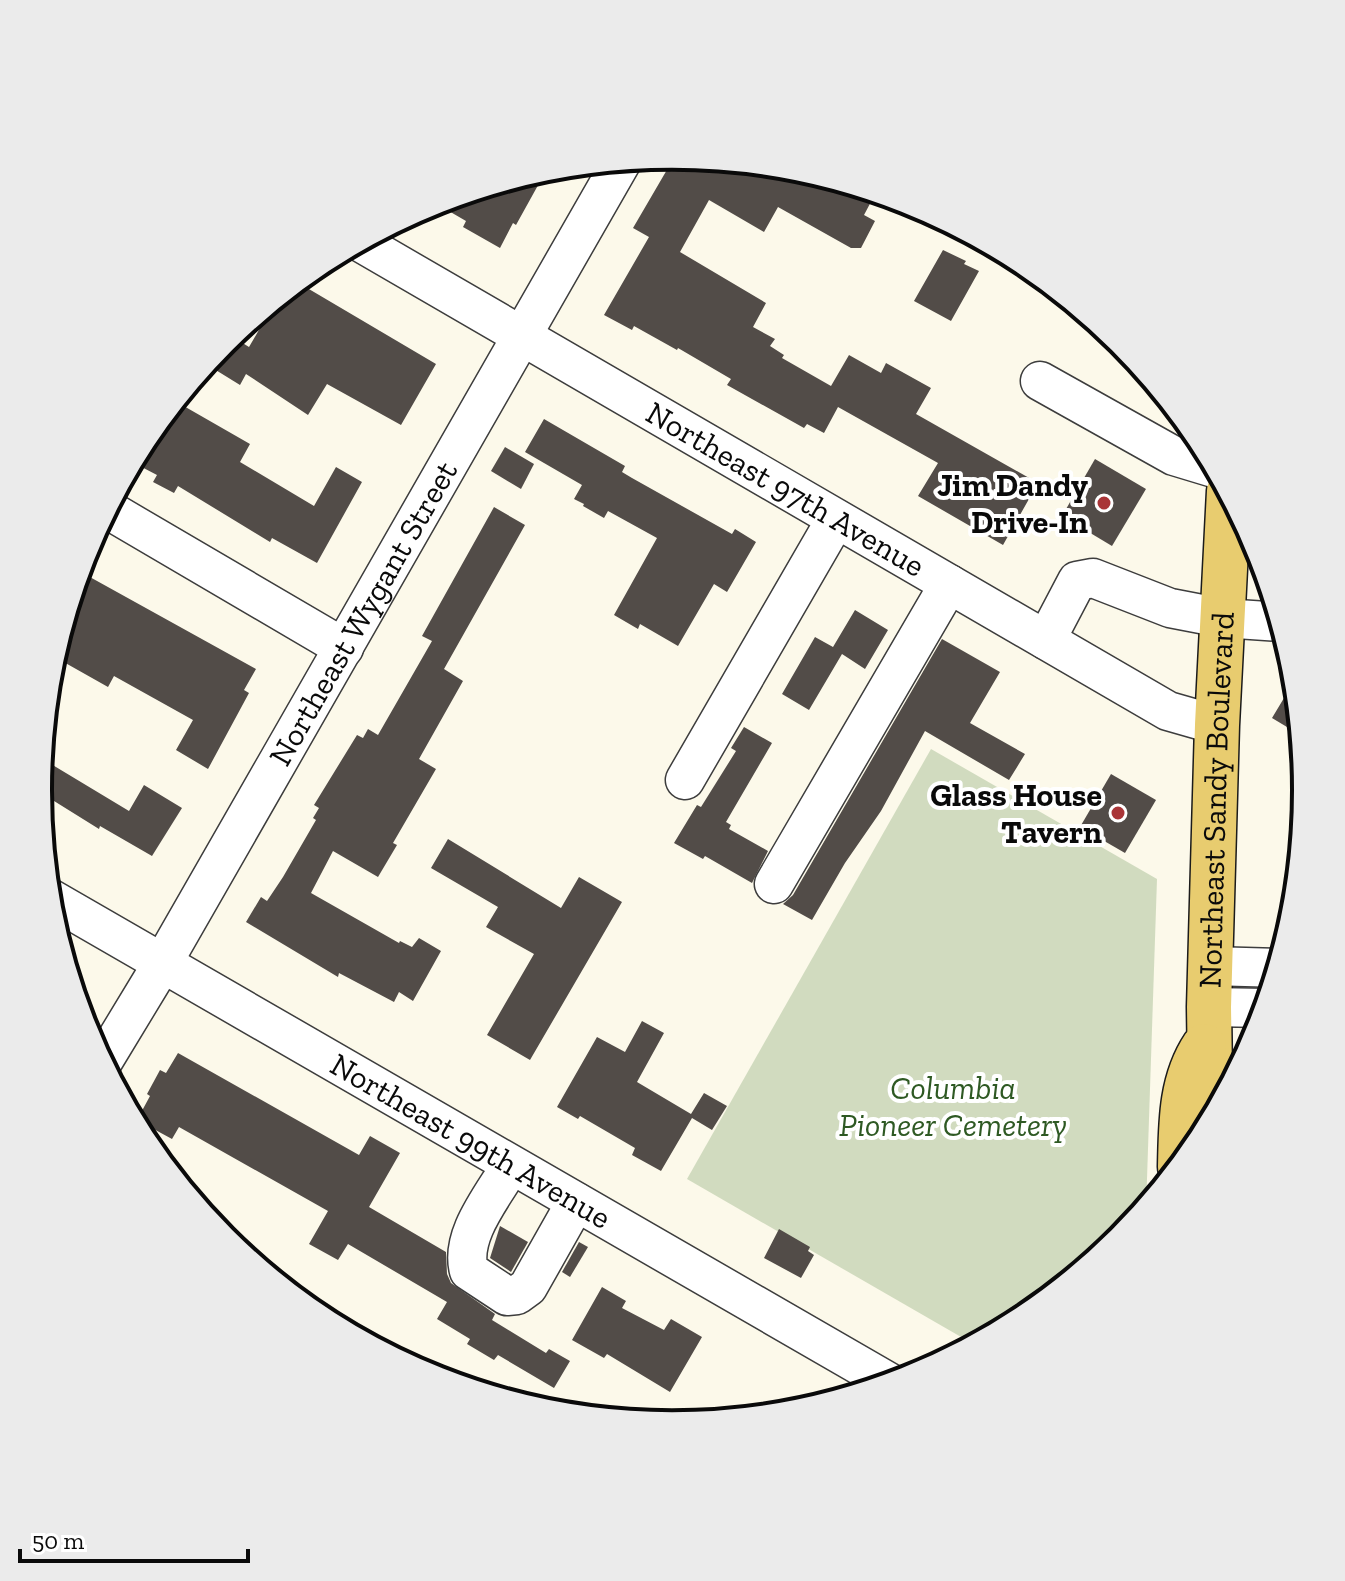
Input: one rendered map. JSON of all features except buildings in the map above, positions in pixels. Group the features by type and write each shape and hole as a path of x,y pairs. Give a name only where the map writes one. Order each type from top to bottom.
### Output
{"main road":[{"name":"Northeast Sandy Boulevard","path":"1214,1093 1210,1074 1210,1004 1217,725 1228,514"},
{"path":"1181,1145 1184,1096 1210,1004"}],"street":[{"name":"Northeast Wygant Street","path":"109,1051 615,173"},
{"name":"Northeast 97th Avenue","path":"371,248 1168,711 1217,725"},
{"path":"1040,381 1174,456 1199,464"},
{"path":"117,515 344,648"},
{"path":"685,780 836,519"},
{"path":"1046,640 1077,581 1093,578 1170,608 1222,618 1269,621"},
{"path":"774,884 949,584"},
{"name":"Northeast 99th Avenue","path":"63,906 878,1376"},
{"path":"1210,1004 1265,975"},
{"path":"1210,1004 1254,1007"},
{"path":"511,1165 469,1238 465,1256 469,1271 507,1296 517,1295 528,1287 576,1202"}],"green space":[{"name":"Columbia Pioneer Cemetery","path":"931,749 1157,879 1147,1191 1082,1257 1050,1283 983,1328 963,1338 687,1179"}],"place":[{"name":"Jim Dandy Drive-In","path":"1104,503"},
{"name":"Glass House Tavern","path":"1118,813"}]}
